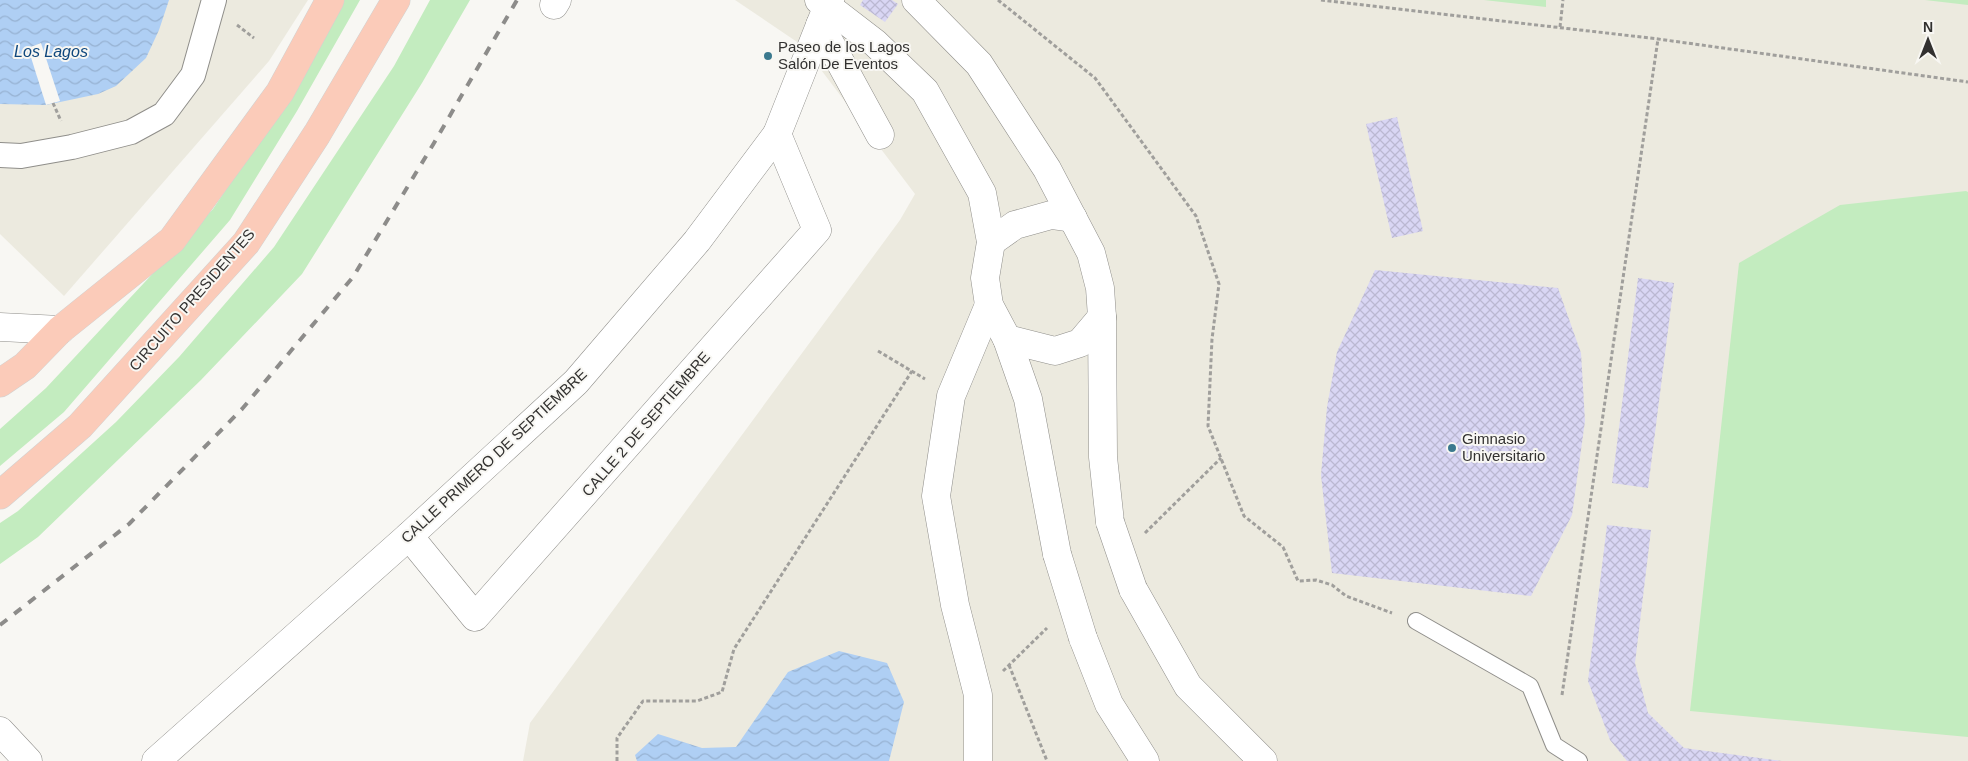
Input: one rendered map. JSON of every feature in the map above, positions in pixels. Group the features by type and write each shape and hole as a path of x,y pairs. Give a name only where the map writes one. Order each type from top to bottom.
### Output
{"main road":[{"path":"0,383 25,366 60,330 172,240 280,92 330,0"},
{"name":"CIRCUITO PRESIDENTES","path":"0,495 80,426 246,244 317,134 396,0"}],"street":[{"path":"0,155 22,156 72,147 131,132 164,114 193,75 214,0"},
{"path":"916,0 980,64 1046,169 1091,253 1100,288 1103,457 1110,522 1133,589 1188,686 1264,761"},
{"path":"824,7 880,135"},
{"path":"824,7 875,43 925,91 982,193 991,242 985,278 989,304 1007,339 1028,399 1057,554 1082,638 1109,704 1145,761"},
{"name":"CALLE PRIMERO DE SEPTIEMBRE","path":"156,761 409,536 576,382 697,241 777,134 824,7"},
{"name":"CALLE 2 DE SEPTIEMBRE","path":"409,536 475,617 816,230 777,134"},
{"path":"991,242 1015,225 1051,215 1073,218"},
{"path":"978,761 978,695 955,605 936,496 950,396 989,304"},
{"path":"1007,339 1055,351 1080,342 1102,317"},
{"path":"0,328 60,330"},
{"path":"0,731 28,761"}],"lane":[{"path":"1416,622 1530,686 1554,745 1579,761"},
{"path":"1549,761 1554,745"}],"path":[{"path":"998,0 1095,78 1196,216 1219,284 1212,339 1208,426 1244,516 1283,547 1298,581 1316,580 1332,584 1346,596 1416,622"},
{"path":"1320,0 1658,39 1968,82"},
{"path":"1560,27 1563,0"},
{"path":"1562,696 1658,39"},
{"path":"878,351 950,396"},
{"path":"617,761 617,738 643,701 697,701 722,692 734,649 912,372"},
{"path":"1009,665 1047,761"}],"shaded area":[{"path":"0,0 308,0 269,61 64,296 0,234"},
{"path":"735,0 1968,0 1968,761 523,761 530,723 900,220 915,194 803,46"}],"green space":[{"path":"344,0 360,0 297,111 230,220 64,412 0,466 0,429 46,388 213,209 284,103"},
{"path":"430,0 470,0 422,83 302,274 201,380 38,537 0,564 0,523 18,511 116,422 179,357 274,247 394,66"},
{"path":"1484,0 1546,0 1546,7"},
{"path":"1925,0 1968,0 1968,5"},
{"path":"1968,192 1968,737 1690,711 1739,263 1840,205"}],"water":[{"name":"Los Lagos","path":"0,0 169,0 159,30 146,58 116,86 98,94 46,105 0,104"},
{"path":"839,651 887,663 904,702 889,761 637,761 635,755 658,734 702,748 736,747 788,672"}],"pier":[{"path":"41,43 60,101 46,105 28,48"}],"building":[{"path":"863,0 892,0 898,4 885,22 860,5"},
{"path":"1397,117 1423,231 1392,238 1366,124"},
{"name":"Gimnasio Universitario","path":"1375,270 1558,288 1581,353 1585,421 1572,515 1531,596 1332,573 1321,475 1327,407 1337,352"},
{"path":"1638,278 1674,283 1648,488 1612,483"},
{"path":"1607,525 1651,530 1635,663 1648,713 1684,748 1782,761 1627,761 1610,740 1588,681"}],"railway":[{"path":"0,625 129,524 242,409 353,277 517,0"}],"place":[{"name":"Paseo de los Lagos Salón De Eventos","path":"768,56"},
{"name":"Gimnasio Universitario","path":"1452,448"}]}
